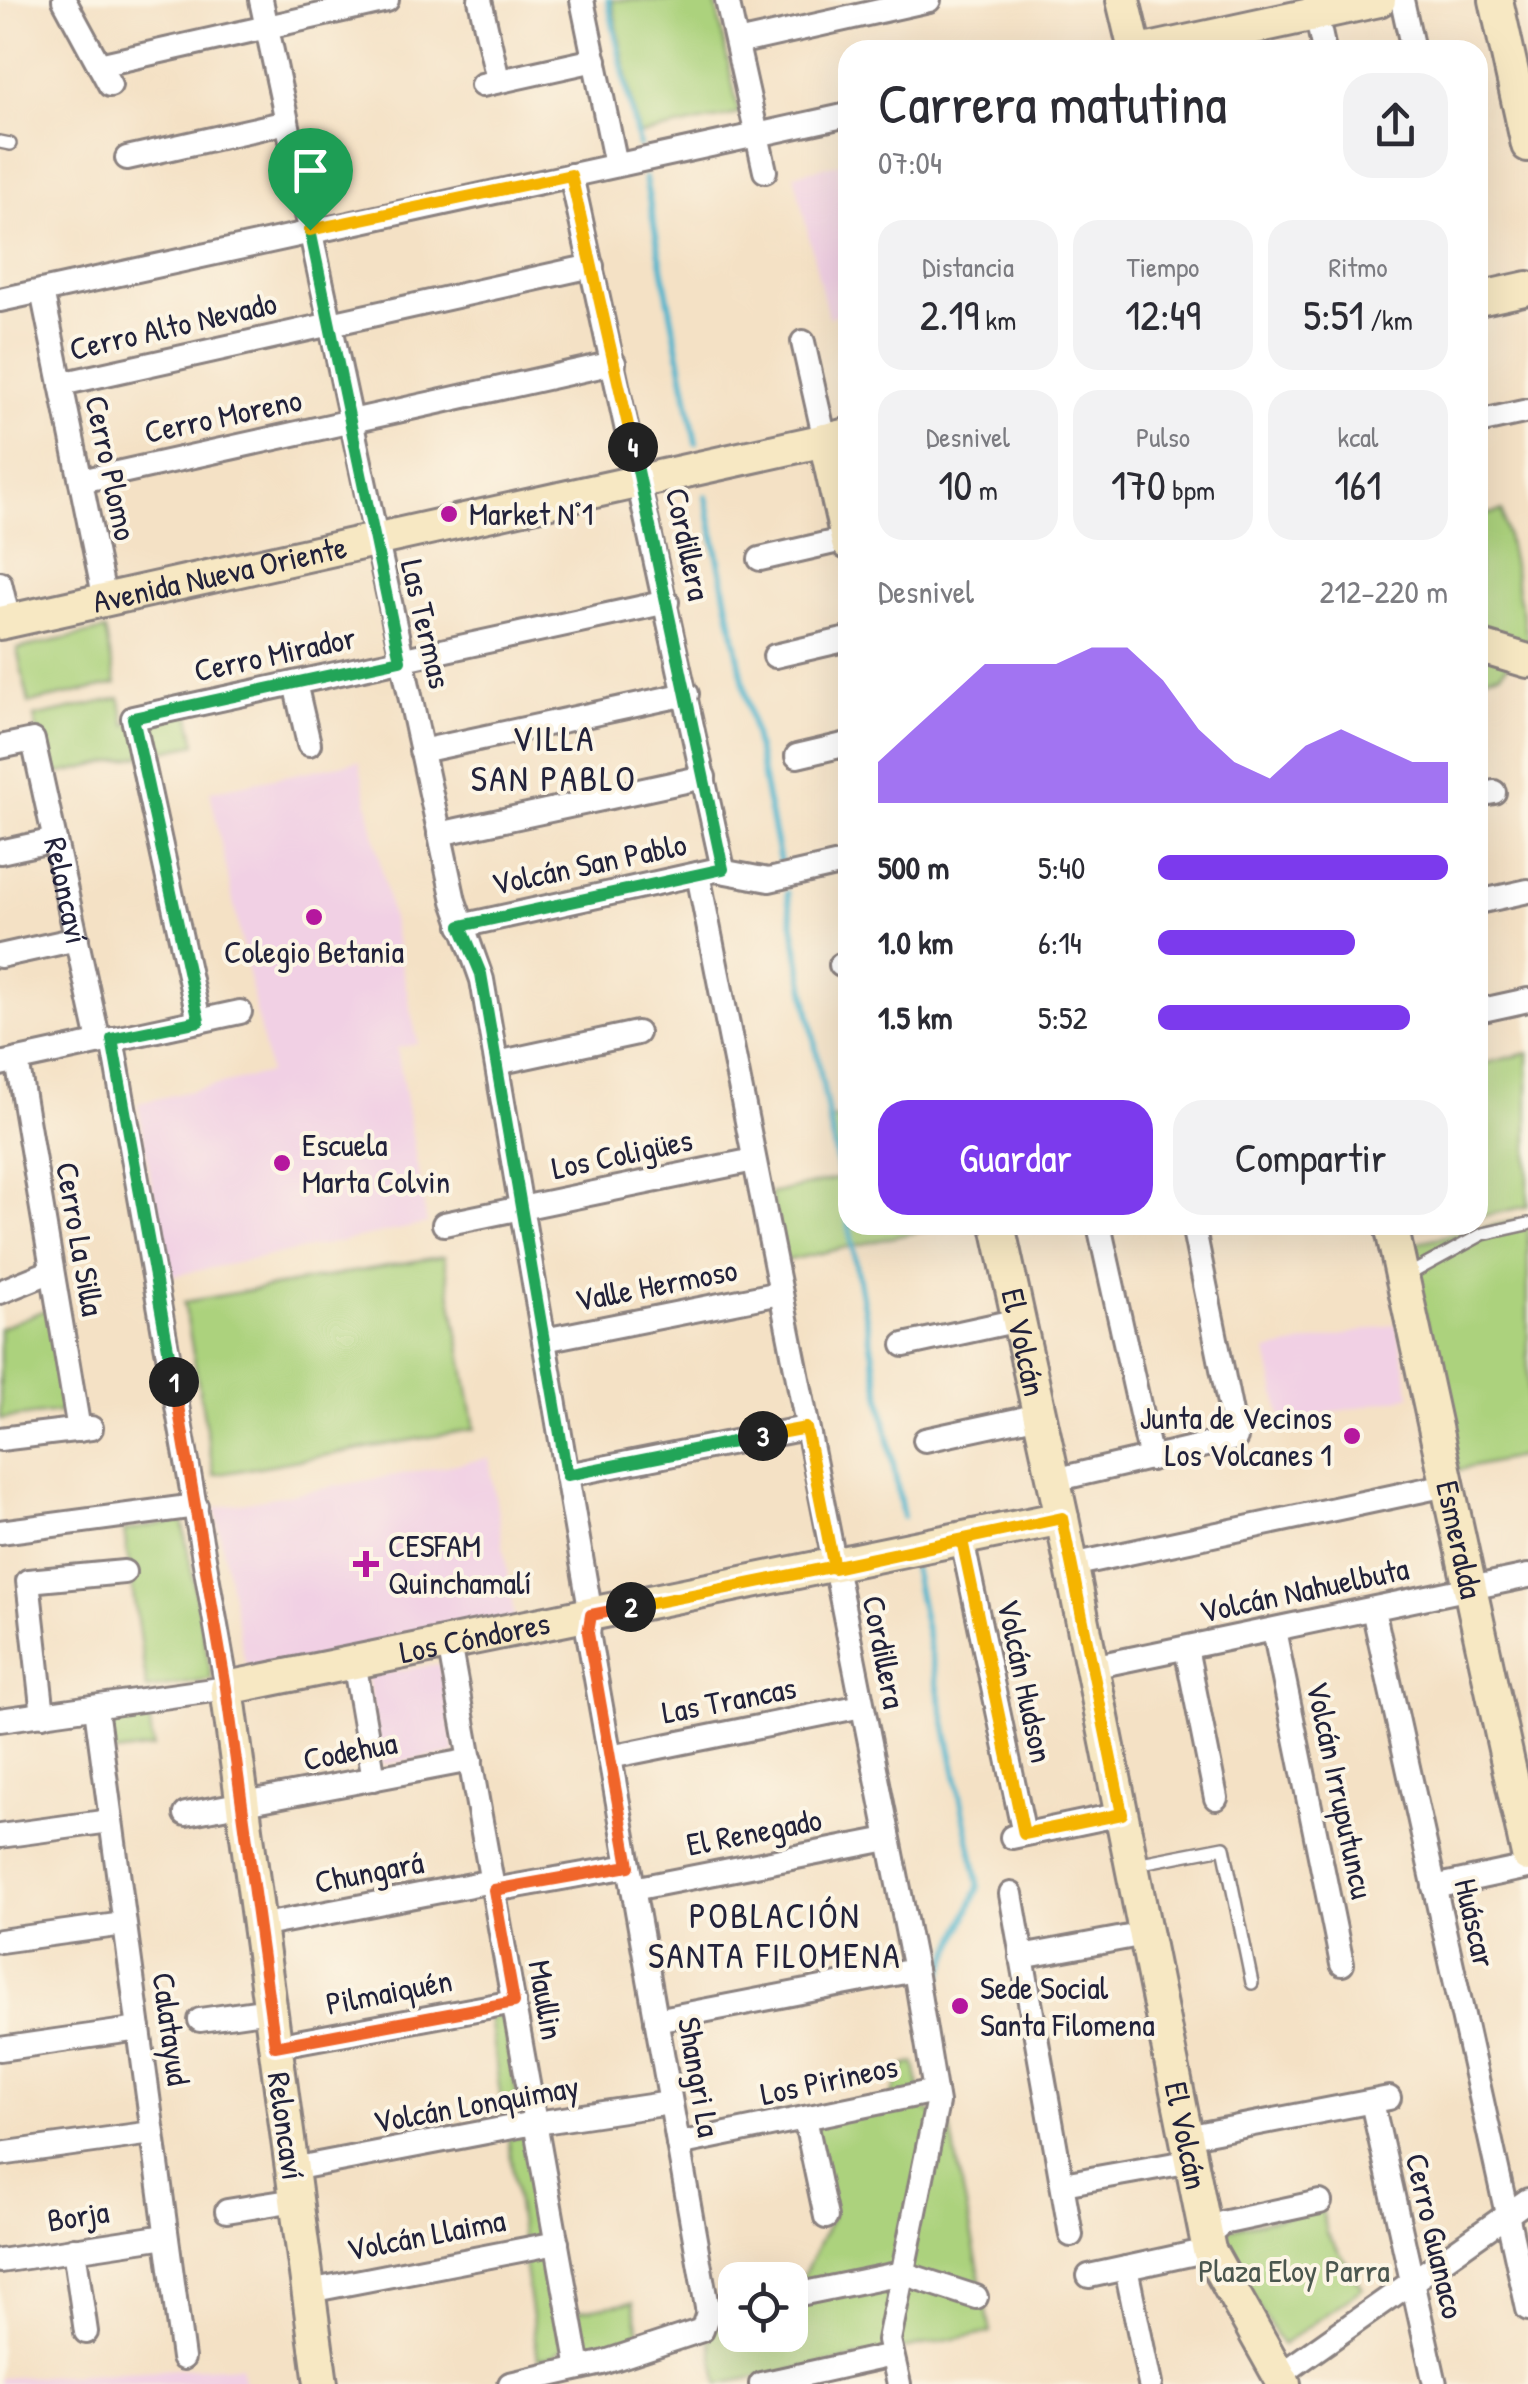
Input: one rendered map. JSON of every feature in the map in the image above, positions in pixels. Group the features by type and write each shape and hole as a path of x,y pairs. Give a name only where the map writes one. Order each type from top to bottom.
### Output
{"street":[{"path":"64,0 104,75 267,28 387,0"},
{"name":"Las Termas","path":"262,0 400,660 461,926 481,974 591,1615"},
{"path":"480,0 490,82 595,60"},
{"path":"582,0 616,166"},
{"path":"727,0 765,171"},
{"path":"737,43 928,0"},
{"path":"1124,0 1132,40"},
{"path":"1237,40 1316,14 1379,0"},
{"path":"1402,0 1411,40"},
{"path":"1496,0 1519,58 1528,144"},
{"path":"1316,14 1322,40"},
{"path":"0,300 838,117"},
{"path":"127,158 287,122"},
{"name":"Cordillera","path":"571,175 723,869"},
{"name":"Cerro Alto Nevado","path":"60,384 592,266"},
{"path":"1488,297 1528,288"},
{"name":"Cerro Plomo","path":"42,291 105,600"},
{"path":"803,342 836,438"},
{"name":"Cerro Moreno","path":"81,480 614,363"},
{"path":"1488,420 1528,411"},
{"name":"Avenida Nueva Oriente","path":"4,622 836,438"},
{"path":"760,560 838,543"},
{"path":"0,583 4,622"},
{"name":"Cerro Mirador","path":"199,1021 133,718 666,602"},
{"path":"775,656 838,641"},
{"path":"1488,649 1528,661"},
{"path":"295,682 309,744"},
{"path":"421,751 686,694"},
{"name":"Reloncaví","path":"0,747 33,740 77,939 106,1041 196,1506 226,1688 321,2384"},
{"path":"798,756 838,746"},
{"path":"440,834 704,777"},
{"path":"0,852 55,840"},
{"name":"Volcán San Pablo","path":"461,926 723,869 769,880 838,864"},
{"name":"Cordillera","path":"698,874 938,2103 888,2340 899,2384"},
{"path":"1488,900 1528,891"},
{"path":"0,956 77,939"},
{"path":"1488,1008 1528,1000"},
{"path":"8,1062 240,1012"},
{"path":"496,1064 637,1032"},
{"name":"Cerro La Silla","path":"0,1439 87,1428 8,1062"},
{"name":"Los Coligües","path":"444,1224 754,1160"},
{"name":"El Volcán","path":"1000,1235 1072,1566 1208,2243 1282,2379"},
{"path":"1101,1235 1151,1459"},
{"path":"1054,1480 1236,1438 1195,1235"},
{"name":"Esmeralda","path":"1392,1235 1528,1855"},
{"path":"0,1292 52,1271"},
{"name":"Valle Hermoso","path":"544,1340 780,1294"},
{"path":"904,1345 1019,1320"},
{"path":"925,1440 1040,1415"},
{"path":"567,1475 806,1428"},
{"path":"1072,1566 1447,1485"},
{"path":"0,1532 196,1506"},
{"name":"Los Cóndores","path":"0,1720 226,1688 834,1568 1062,1518"},
{"name":"Volcán Hudson","path":"962,1540 1016,1836 1122,1814"},
{"path":"43,1715 28,1581 124,1572"},
{"name":"Volcán Nahuelbuta","path":"1092,1667 1528,1576"},
{"name":"Huáscar","path":"1373,1609 1528,2309"},
{"name":"Shangri La","path":"591,1615 588,1633 708,2313"},
{"name":"Volcán Irruputuncu","path":"1274,1630 1342,1964"},
{"name":"Maullin","path":"450,1642 557,2243 591,2366"},
{"path":"1186,1648 1216,1798"},
{"path":"354,1661 374,1780"},
{"name":"Las Trancas","path":"610,1756 862,1706"},
{"name":"Calatayud","path":"96,1708 183,2358"},
{"name":"Codehua","path":"186,1814 470,1760"},
{"path":"0,1836 110,1821"},
{"name":"El Renegado","path":"631,1878 888,1838"},
{"path":"1434,1888 1528,1867"},
{"name":"Chungará","path":"259,1926 493,1885 631,1878"},
{"path":"1011,1894 1072,2235"},
{"path":"0,1941 124,1924"},
{"path":"1021,1958 1145,1934"},
{"path":"656,2020 915,1970"},
{"name":"Pilmaiquén","path":"275,2046 514,2002"},
{"path":"200,2020 270,2010"},
{"path":"0,2049 138,2029"},
{"name":"Los Pirineos","path":"678,2144 935,2092"},
{"name":"Cerro Guanaco","path":"1189,2150 1381,2100 1412,2282 1435,2384"},
{"name":"Volcán Lonquimay","path":"228,2212 294,2185 536,2124 670,2103"},
{"path":"805,2118 826,2217"},
{"path":"0,2154 152,2133"},
{"path":"1062,2184 1189,2150"},
{"path":"1282,2379 1528,2200"},
{"path":"1089,2276 1208,2243 1222,2222 1320,2202"},
{"name":"Borja","path":"0,2261 166,2236"},
{"name":"Volcán Llaima","path":"309,2292 557,2243"},
{"path":"74,2249 86,2332"},
{"path":"1126,2268 1150,2384"},
{"path":"808,2292 902,2273 976,2297"},
{"path":"510,2384 591,2366 702,2330 708,2313 718,2311"},
{"path":"761,2384 892,2355"}],"lane":[{"path":"1488,1233 1528,1224"},
{"path":"1402,1278 1481,1235"},
{"path":"1132,1865 1224,1847 1252,1983"}],"shaded area":[{"path":"838,164 838,314 828,317 794,174"},
{"path":"359,761 418,1044 397,1048 427,1224 167,1277 138,1103 269,1073 210,791"},
{"path":"1396,1324 1411,1396 1282,1423 1267,1351"},
{"name":"CESFAM Quinchamalí","path":"489,1458 515,1621 257,1671 245,1663 215,1508"},
{"path":"440,1664 455,1753 382,1765 367,1675"},
{"path":"241,2366 244,2384 0,2384 0,2378"}],"green space":[{"path":"612,0 715,0 739,114 639,135"},
{"path":"1502,511 1528,640 1501,673 1488,676 1488,514"},
{"path":"105,630 116,684 29,703 17,649"},
{"path":"120,698 126,725 189,712 196,744 47,776 34,717"},
{"path":"1528,1053 1528,1206 1488,1215 1488,1063"},
{"path":"838,1118 838,1169 827,1120"},
{"path":"838,1178 838,1235 903,1235 785,1261 770,1194"},
{"path":"1528,1218 1528,1455 1458,1470 1409,1244 1450,1235 1488,1235 1488,1227"},
{"path":"444,1256 475,1429 214,1475 184,1302"},
{"path":"54,1306 64,1405 59,1412 0,1419 0,1328"},
{"path":"182,1520 212,1680 147,1689 124,1531"},
{"path":"149,1717 153,1748 107,1754 103,1723"},
{"path":"503,2014 521,2118 504,2121 489,2017"},
{"path":"915,2063 923,2109 949,2120 991,2332 719,2384 708,2331 717,2318 718,2352 808,2352 808,2266 831,2218 814,2123 885,2109 906,2065"},
{"path":"527,2135 544,2237 522,2241 508,2138"},
{"name":"Plaza Eloy Parra","path":"1322,2209 1327,2233 1363,2288 1282,2345 1222,2248 1218,2231"},
{"path":"545,2251 564,2346 554,2356 538,2359 523,2255"},
{"path":"633,2302 640,2336 590,2345 580,2337 574,2311"}],"waterway":[{"path":"608,0 639,146"},
{"path":"645,178 696,443"},
{"path":"706,497 780,862"},
{"path":"787,893 838,1167"},
{"path":"851,1235 903,1517"},
{"path":"913,1567 979,1887 936,1987"}],"place":[{"name":"Market N°1","path":"449,514"},
{"name":"Colegio Betania","path":"314,917"},
{"name":"Escuela Marta Colvin","path":"282,1163"},
{"name":"Junta de Vecinos Los Volcanes 1","path":"1352,1436"},
{"name":"CESFAM Quinchamalí","path":"366,1564"},
{"name":"Sede Social Santa Filomena","path":"960,2006"}],"district":[{"name":"VILLA SAN PABLO","path":"554,759"},
{"name":"POBLACIÓN SANTA FILOMENA","path":"775,1936"}],"route":[{"path":"310,230 400,660 133,718 199,1021 112,1039 212,1594 275,2046 514,2002 494,1890 629,1866 588,1633 591,1615 834,1568 1062,1518 1122,1814 1024,1834 962,1540 834,1568 806,1428 567,1475 481,974 461,926 723,869 571,175 310,230"}]}
